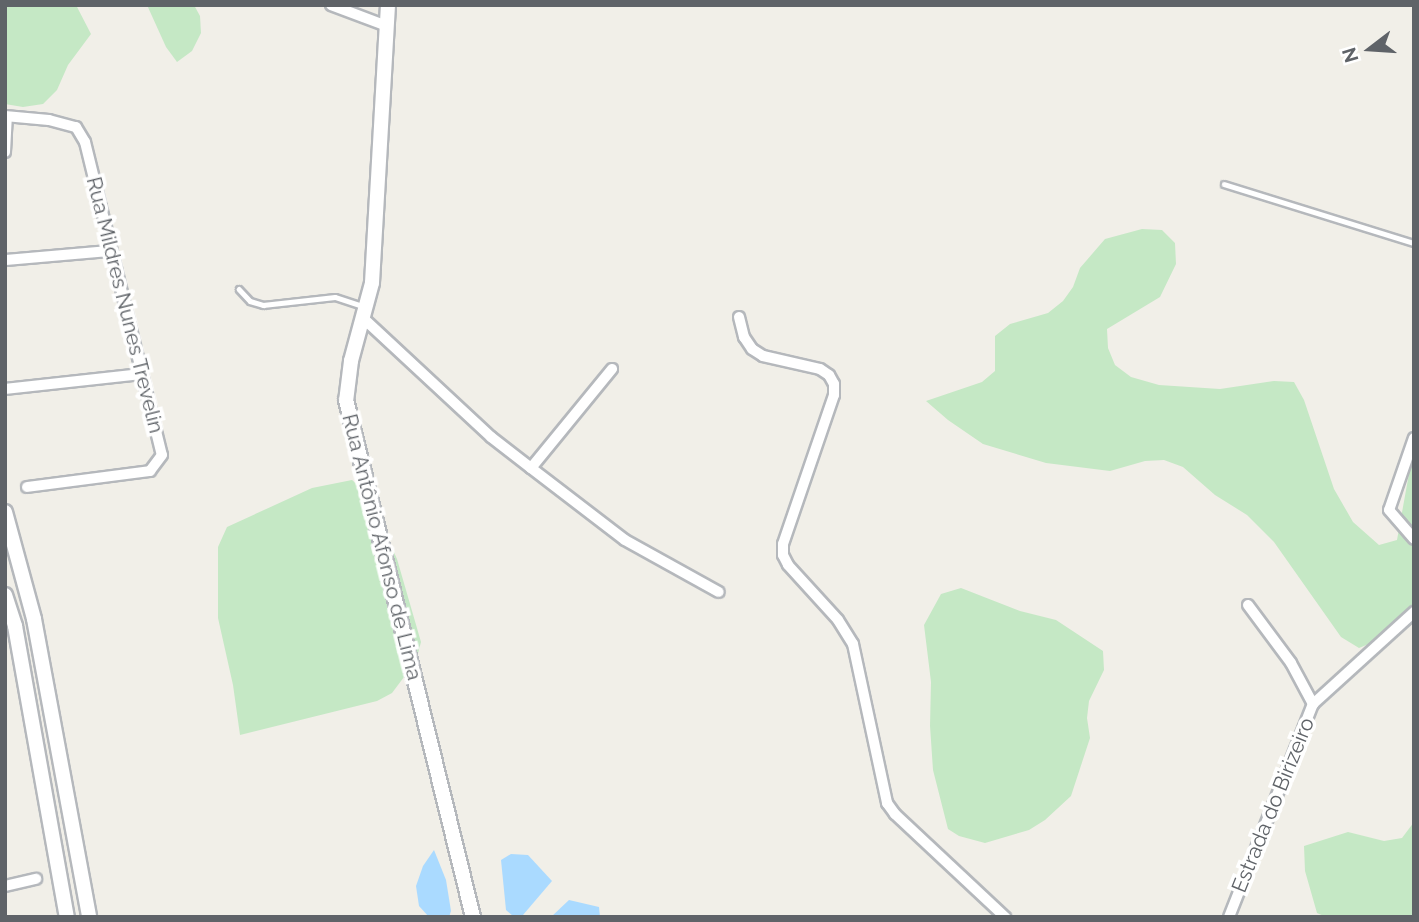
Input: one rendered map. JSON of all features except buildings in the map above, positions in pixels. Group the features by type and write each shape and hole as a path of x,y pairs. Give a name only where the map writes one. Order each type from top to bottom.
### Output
{"main road":[{"name":"Rua Antônio Afonso de Lima","path":"388,5 372,283 351,361 346,400 473,917"},
{"path":"5,512 10,550 34,619 89,917"},
{"path":"5,595 16,626 67,917"}],"street":[{"path":"331,5 387,26"},
{"path":"5,152 6,116"},
{"name":"Rua Mildres Nunes Trevelin","path":"6,116 49,120 76,127 85,142 162,455 150,471 27,488"},
{"path":"5,260 110,251"},
{"path":"364,313 491,437 625,540 719,592"},
{"path":"739,317 744,337 752,349 763,356 820,369 829,375 834,384 834,395 783,544 783,555 788,565 838,620 853,644 887,803 904,823 1005,917"},
{"path":"531,468 612,369"},
{"path":"5,389 141,374"},
{"path":"1414,438 1389,510 1414,539"},
{"path":"1248,605 1291,663 1313,704"},
{"name":"Estrada do Birizeiro","path":"1229,917 1313,704 1414,612"},
{"path":"5,886 36,878"}],"lane":[{"path":"1224,184 1414,243"},
{"path":"239,289 250,301 263,305 334,297 364,313"}],"green space":[{"path":"5,5 76,5 91,34 68,65 57,90 43,104 23,107 5,104"},
{"path":"147,5 194,5 200,16 201,33 192,51 177,62 166,47"},
{"path":"1142,229 1162,230 1175,243 1176,264 1160,297 1107,329 1108,348 1115,365 1131,377 1159,385 1220,389 1274,381 1294,382 1304,400 1334,489 1353,522 1379,545 1397,540 1414,446 1414,618 1393,634 1359,648 1341,637 1274,542 1247,515 1215,495 1183,467 1164,460 1145,461 1110,471 1046,463 983,444 926,401 982,382 995,371 995,336 1010,324 1048,313 1063,301 1073,287 1080,268 1105,239"},
{"path":"352,480 367,493 397,559 421,642 416,661 392,693 377,701 240,735 233,685 218,618 218,547 227,527 312,488"},
{"path":"961,588 1020,611 1056,620 1103,651 1104,670 1089,701 1087,718 1090,738 1071,796 1045,820 1029,830 985,843 959,836 948,829 933,770 931,682 924,625 941,594"},
{"path":"1414,822 1414,917 1326,917 1317,913 1305,871 1304,846 1348,832 1384,841 1402,838"}],"water":[{"path":"434,850 446,880 451,911 449,917 429,917 419,906 416,886 423,866"},
{"path":"511,854 528,855 552,881 523,915 513,916 506,910 501,860"},
{"path":"569,900 599,907 600,917 551,917"}]}
